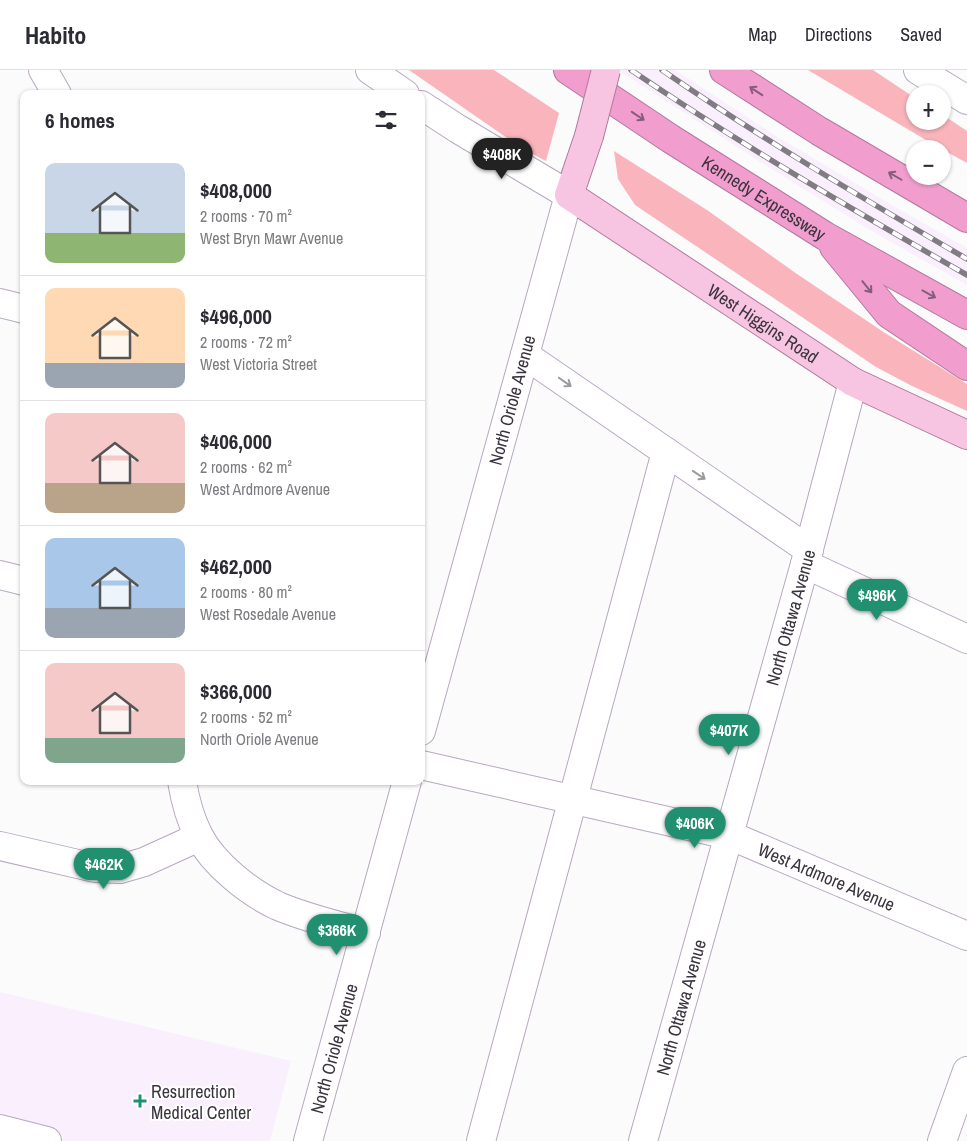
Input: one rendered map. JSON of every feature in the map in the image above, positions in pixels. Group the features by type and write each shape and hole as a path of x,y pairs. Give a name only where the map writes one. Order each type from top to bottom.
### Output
{"highway":[{"name":"Kennedy Expressway","path":"568,70 671,139 825,236 967,315"},
{"path":"724,70 819,131 967,218"},
{"path":"825,236 889,314 967,366"}],"main road":[{"name":"North Oriole Avenue","path":"569,195 589,136 606,70"},
{"name":"West Higgins Road","path":"569,195 853,382 967,435"}],"street":[{"path":"43,70 55,90"},
{"path":"930,74 967,100"},
{"path":"425,107 458,129 569,195"},
{"name":"North Oriole Avenue","path":"425,716 569,195"},
{"path":"0,303 20,308"},
{"path":"525,355 666,452 807,557 967,639"},
{"name":"North Ottawa Avenue","path":"644,1141 807,557 853,382"},
{"path":"482,1141 666,452"},
{"path":"0,575 20,580"},
{"name":"West Ardmore Avenue","path":"425,766 729,835 967,936"},
{"path":"183,785 186,804 200,837 219,863 247,888 277,905 313,919 366,933"},
{"name":"North Oriole Avenue","path":"308,1141 406,785"},
{"path":"0,846 95,868 120,869 144,862 200,837"},
{"path":"942,1141 967,1071"},
{"path":"0,1129 47,1141"}],"shaded area":[{"path":"409,70 494,70 559,113 546,161 523,149"},
{"path":"618,70 675,70 778,137 967,248 967,285 870,230"},
{"path":"808,70 873,70 906,92 906,128"},
{"path":"951,120 967,131 967,163 951,154 951,140 926,140 909,130 951,130"},
{"path":"614,151 707,210 885,333 967,384 967,411 876,367 635,205 618,179"},
{"name":"Resurrection Medical Center","path":"0,992 291,1061 270,1141 0,1141"}],"railway":[{"path":"631,70 797,176 967,275"},
{"path":"662,70 774,144 967,259"}],"place":[{"name":"Resurrection Medical Center","path":"140,1101"}]}
